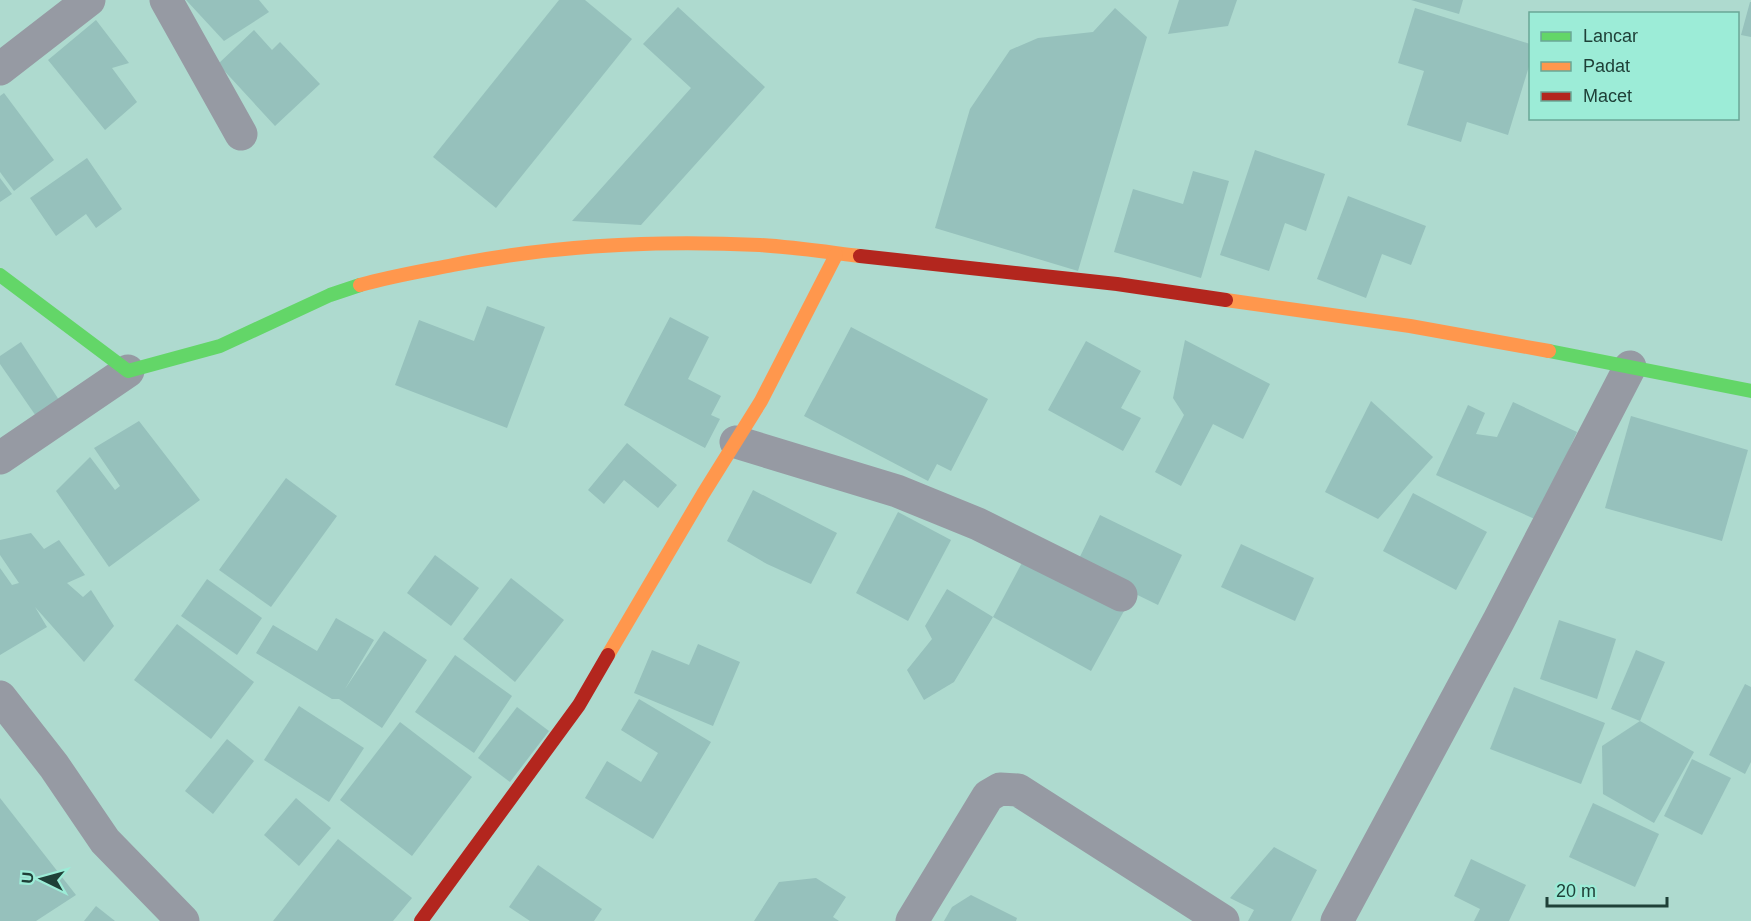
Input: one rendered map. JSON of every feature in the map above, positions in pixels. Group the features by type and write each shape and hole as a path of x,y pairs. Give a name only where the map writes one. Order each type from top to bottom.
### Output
{"street":[{"path":"0,69 89,0"},
{"path":"166,0 241,134"},
{"path":"0,458 128,371 220,346 330,295 383,278 477,260 581,246 761,245 1140,287 1410,326 1751,392"},
{"path":"421,921 579,705 703,494 761,401 836,255"},
{"path":"0,275 128,371"},
{"path":"1337,921 1493,630 1630,367"},
{"path":"736,442 897,491 978,524 1121,595"},
{"path":"0,697 54,766 105,841 183,921"},
{"path":"912,921 988,796 1000,789 1018,790 1223,921"}],"building":[{"path":"186,0 259,0 269,12 224,41"},
{"path":"559,0 585,0 632,39 496,208 433,157"},
{"path":"1179,0 1237,0 1228,26 1168,34"},
{"path":"1411,0 1463,0 1459,14"},
{"path":"1751,2 1751,37 1741,35"},
{"path":"678,7 765,87 641,225 572,221 691,88 643,44"},
{"path":"1115,8 1147,37 1078,271 935,228 970,109 1010,50 1038,38 1093,32"},
{"path":"1415,8 1529,44 1529,66 1508,135 1467,122 1461,142 1407,125 1424,71 1398,63"},
{"path":"96,20 129,63 112,68 137,102 105,130 48,60"},
{"path":"254,30 272,50 280,42 320,84 275,126 218,64"},
{"path":"4,93 54,160 14,191 0,172 0,96"},
{"path":"1255,150 1325,174 1306,231 1285,223 1269,271 1220,255"},
{"path":"87,158 122,209 96,228 86,214 56,236 30,198"},
{"path":"1193,171 1229,181 1201,278 1114,252 1133,189 1183,204"},
{"path":"0,178 12,194 0,202"},
{"path":"1348,196 1426,226 1411,265 1382,254 1366,298 1317,279"},
{"path":"487,306 545,327 507,428 395,385 419,320 474,341"},
{"path":"670,317 709,337 688,379 721,396 711,415 720,419 705,448 624,405"},
{"path":"851,327 988,399 951,471 937,464 928,481 804,416"},
{"path":"1185,340 1270,384 1243,439 1213,424 1181,486 1155,472 1184,415 1173,398"},
{"path":"1086,341 1141,371 1121,408 1141,418 1123,451 1048,410"},
{"path":"21,342 61,403 38,419 0,364 0,356"},
{"path":"1371,401 1433,457 1378,519 1325,492"},
{"path":"1513,402 1577,432 1537,520 1436,475 1468,405 1485,413 1476,434 1497,437"},
{"path":"1631,416 1748,450 1722,541 1605,508"},
{"path":"139,421 200,500 109,567 56,491 90,457 115,490 120,486 94,448"},
{"path":"627,443 677,485 658,508 624,480 604,504 588,490"},
{"path":"286,478 337,516 271,607 219,570"},
{"path":"753,490 837,533 811,584 767,564 727,541"},
{"path":"1413,493 1487,532 1456,590 1383,551"},
{"path":"898,512 951,540 908,621 856,593"},
{"path":"1100,515 1182,555 1158,605 1076,565"},
{"path":"31,533 44,549 59,540 85,575 67,583 83,597 91,590 114,626 84,662 35,607 47,627 0,655 0,568 12,585 19,583 0,555 0,540"},
{"path":"1241,544 1314,578 1295,621 1221,587"},
{"path":"435,555 479,588 451,626 407,593"},
{"path":"1025,557 1124,611 1091,671 993,617"},
{"path":"511,578 564,620 515,682 463,639"},
{"path":"207,579 262,618 237,655 181,616"},
{"path":"947,589 993,617 954,682 924,700 907,670 932,639 925,626"},
{"path":"336,618 374,640 345,689 384,631 427,660 382,728 339,699 332,699 256,653 273,625 317,651"},
{"path":"1559,620 1616,639 1597,699 1540,679"},
{"path":"177,624 254,682 211,739 134,680"},
{"path":"698,644 740,662 713,726 634,693 652,650 689,665"},
{"path":"1636,650 1665,662 1640,721 1611,709"},
{"path":"455,655 512,696 474,753 415,712"},
{"path":"1745,684 1751,687 1751,762 1745,774 1709,755"},
{"path":"1514,687 1605,723 1581,784 1490,749"},
{"path":"639,699 711,742 653,839 585,798 607,761 641,782 658,753 621,730"},
{"path":"299,706 364,748 329,802 264,760"},
{"path":"517,707 549,731 510,782 478,758"},
{"path":"1640,721 1694,752 1654,823 1603,794 1602,746"},
{"path":"400,722 472,777 412,856 340,800"},
{"path":"227,739 254,761 213,814 185,791"},
{"path":"1692,759 1731,778 1702,835 1664,816"},
{"path":"0,798 76,895 36,921 0,921"},
{"path":"296,798 331,828 299,866 264,835"},
{"path":"1593,803 1659,834 1635,887 1569,857"},
{"path":"338,839 412,898 393,921 273,921"},
{"path":"1274,847 1317,870 1291,921 1248,921 1254,910 1230,898"},
{"path":"1471,859 1526,885 1509,921 1474,921 1480,909 1454,896"},
{"path":"538,865 602,909 594,921 530,921 509,907"},
{"path":"816,878 846,897 833,917 839,921 754,921 779,882"},
{"path":"971,895 1017,918 1016,921 944,921 952,907"},
{"path":"96,906 115,921 84,921"}],"traffic: fast":[{"path":"0,275 128,371 220,346 330,295 360,285"},
{"path":"1549,351 1751,391"}],"traffic: slow":[{"path":"360,285 491,258 606,246 683,243 760,245 860,256"},
{"path":"608,655 761,401 836,255"},
{"path":"1226,300 1410,326 1549,351"}],"traffic: jam":[{"path":"860,256 1117,284 1226,300"},
{"path":"421,921 579,705 608,655"}]}
